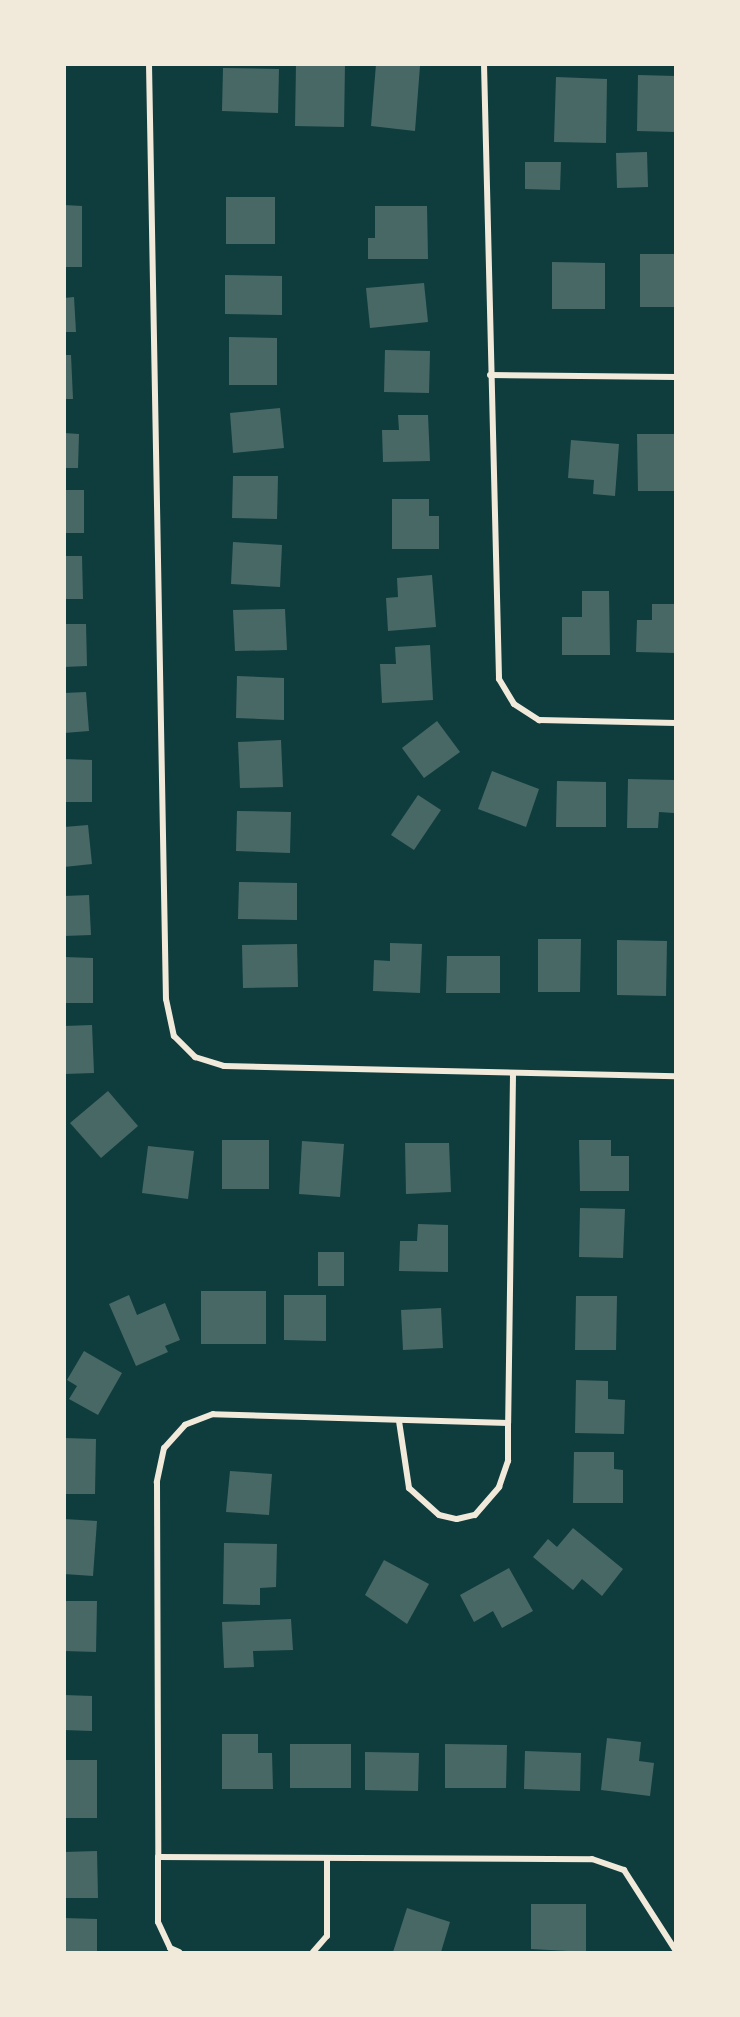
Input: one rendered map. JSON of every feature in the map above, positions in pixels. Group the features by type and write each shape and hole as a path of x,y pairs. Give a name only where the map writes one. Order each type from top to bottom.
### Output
{"street":[{"path":"149,64 170,1027 187,1052 214,1065 513,1075 675,1076"},
{"path":"483,64 495,660 502,688 522,711 549,722 675,723"},
{"path":"490,375 675,377"},
{"path":"399,1421 409,1488 439,1515 457,1519 475,1515 499,1487 508,1461 513,1075"},
{"path":"179,1953 170,1948 158,1922 157,1482 164,1448 184,1425 213,1414 508,1423"},
{"path":"158,1857 327,1860 592,1859 624,1870 675,1951"},
{"path":"313,1953 327,1936 327,1860"}],"building":[{"path":"296,64 345,64 344,127 295,126"},
{"path":"376,64 420,66 415,131 371,126"},
{"path":"223,68 279,69 278,113 222,111"},
{"path":"638,75 676,76 676,132 637,131"},
{"path":"556,77 607,79 606,143 554,142"},
{"path":"647,152 648,187 617,188 616,153"},
{"path":"525,162 561,162 560,190 525,189"},
{"path":"226,197 275,197 275,244 226,244"},
{"path":"64,205 82,206 82,267 64,267"},
{"path":"375,206 427,206 428,259 368,259 368,238 375,238"},
{"path":"640,254 676,254 676,307 640,307"},
{"path":"552,262 605,263 605,309 552,309"},
{"path":"225,275 282,276 282,315 225,314"},
{"path":"424,283 428,322 370,328 366,288"},
{"path":"74,297 76,332 64,332 64,298"},
{"path":"229,337 277,338 277,385 229,385"},
{"path":"385,350 430,351 429,393 384,392"},
{"path":"64,355 71,355 73,399 64,399"},
{"path":"280,408 284,448 233,453 230,413"},
{"path":"398,415 428,415 430,461 383,462 382,430 399,430"},
{"path":"64,433 79,434 78,468 64,468"},
{"path":"637,434 676,434 676,491 638,491"},
{"path":"571,440 619,444 615,496 593,494 594,480 568,478"},
{"path":"233,476 278,476 277,519 232,518"},
{"path":"64,490 84,490 84,533 64,533"},
{"path":"392,499 429,499 429,516 439,516 439,549 392,549"},
{"path":"233,542 282,545 280,587 231,584"},
{"path":"64,556 82,556 83,599 64,599"},
{"path":"432,575 436,627 388,631 386,598 398,597 397,578"},
{"path":"582,591 609,591 610,655 562,655 562,617 582,617"},
{"path":"652,604 676,604 676,653 636,652 637,620 652,620"},
{"path":"285,609 287,650 235,651 233,610"},
{"path":"64,624 86,624 87,666 64,667"},
{"path":"430,645 433,700 382,703 380,664 396,664 395,647"},
{"path":"237,676 284,678 284,720 236,718"},
{"path":"86,692 89,731 64,733 64,693"},
{"path":"437,721 460,752 424,778 402,748"},
{"path":"281,740 283,787 240,788 238,742"},
{"path":"64,759 92,760 92,802 64,802"},
{"path":"492,771 539,789 526,827 478,809"},
{"path":"628,779 675,780 674,813 659,812 658,828 627,828"},
{"path":"557,781 606,782 606,827 556,827"},
{"path":"418,795 441,810 414,850 391,835"},
{"path":"237,811 291,812 290,853 236,851"},
{"path":"88,825 92,864 64,867 64,827"},
{"path":"239,882 297,883 297,920 238,919"},
{"path":"89,895 91,935 64,936 64,896"},
{"path":"538,939 581,939 580,992 538,992"},
{"path":"617,940 667,941 666,996 617,995"},
{"path":"390,943 422,944 420,993 373,991 374,960 390,961"},
{"path":"297,944 298,987 243,988 242,945"},
{"path":"447,956 500,956 500,993 446,993"},
{"path":"64,957 93,958 93,1003 64,1003"},
{"path":"92,1025 94,1073 64,1074 64,1026"},
{"path":"108,1091 138,1126 101,1158 70,1123"},
{"path":"222,1140 269,1140 269,1189 222,1189"},
{"path":"579,1140 611,1140 611,1156 629,1156 629,1191 580,1191"},
{"path":"302,1141 344,1144 340,1197 299,1194"},
{"path":"405,1143 449,1143 451,1192 406,1194"},
{"path":"148,1146 194,1151 188,1199 142,1193"},
{"path":"580,1208 625,1209 623,1258 579,1257"},
{"path":"418,1224 448,1225 448,1272 399,1271 400,1241 417,1241"},
{"path":"318,1252 344,1252 344,1286 318,1286"},
{"path":"201,1291 266,1291 266,1344 201,1344"},
{"path":"129,1295 137,1315 165,1303 180,1340 165,1346 168,1352 136,1366 109,1304"},
{"path":"284,1295 326,1295 326,1341 284,1340"},
{"path":"576,1296 617,1296 616,1350 575,1350"},
{"path":"441,1308 443,1348 403,1350 401,1310"},
{"path":"84,1351 122,1373 98,1415 69,1399 77,1386 67,1380"},
{"path":"576,1380 608,1381 608,1399 625,1400 624,1434 575,1433"},
{"path":"64,1438 96,1439 95,1494 64,1494"},
{"path":"574,1452 614,1452 614,1469 623,1470 623,1503 573,1503"},
{"path":"230,1471 272,1474 269,1515 226,1512"},
{"path":"64,1519 97,1521 93,1576 64,1574"},
{"path":"573,1528 623,1569 602,1596 582,1579 573,1590 533,1557 548,1539 557,1547"},
{"path":"224,1543 277,1544 276,1587 260,1588 260,1605 223,1604"},
{"path":"384,1560 429,1584 407,1624 365,1595"},
{"path":"509,1568 533,1611 502,1628 493,1611 474,1622 460,1595"},
{"path":"64,1601 97,1601 96,1652 64,1651"},
{"path":"291,1619 293,1650 253,1651 254,1667 224,1668 222,1622"},
{"path":"64,1695 92,1696 92,1731 64,1730"},
{"path":"222,1734 258,1734 258,1753 272,1753 273,1789 222,1789"},
{"path":"607,1738 641,1742 639,1761 654,1763 650,1796 601,1790"},
{"path":"290,1744 351,1744 351,1788 290,1788"},
{"path":"445,1744 507,1745 506,1788 445,1788"},
{"path":"525,1751 581,1753 580,1791 524,1789"},
{"path":"365,1752 419,1753 418,1791 365,1790"},
{"path":"64,1760 97,1760 97,1818 64,1818"},
{"path":"97,1851 98,1898 64,1898 64,1852"},
{"path":"531,1904 586,1904 586,1952 531,1949"},
{"path":"407,1908 450,1922 441,1952 393,1952"},
{"path":"64,1918 97,1919 97,1952 64,1952"}]}
